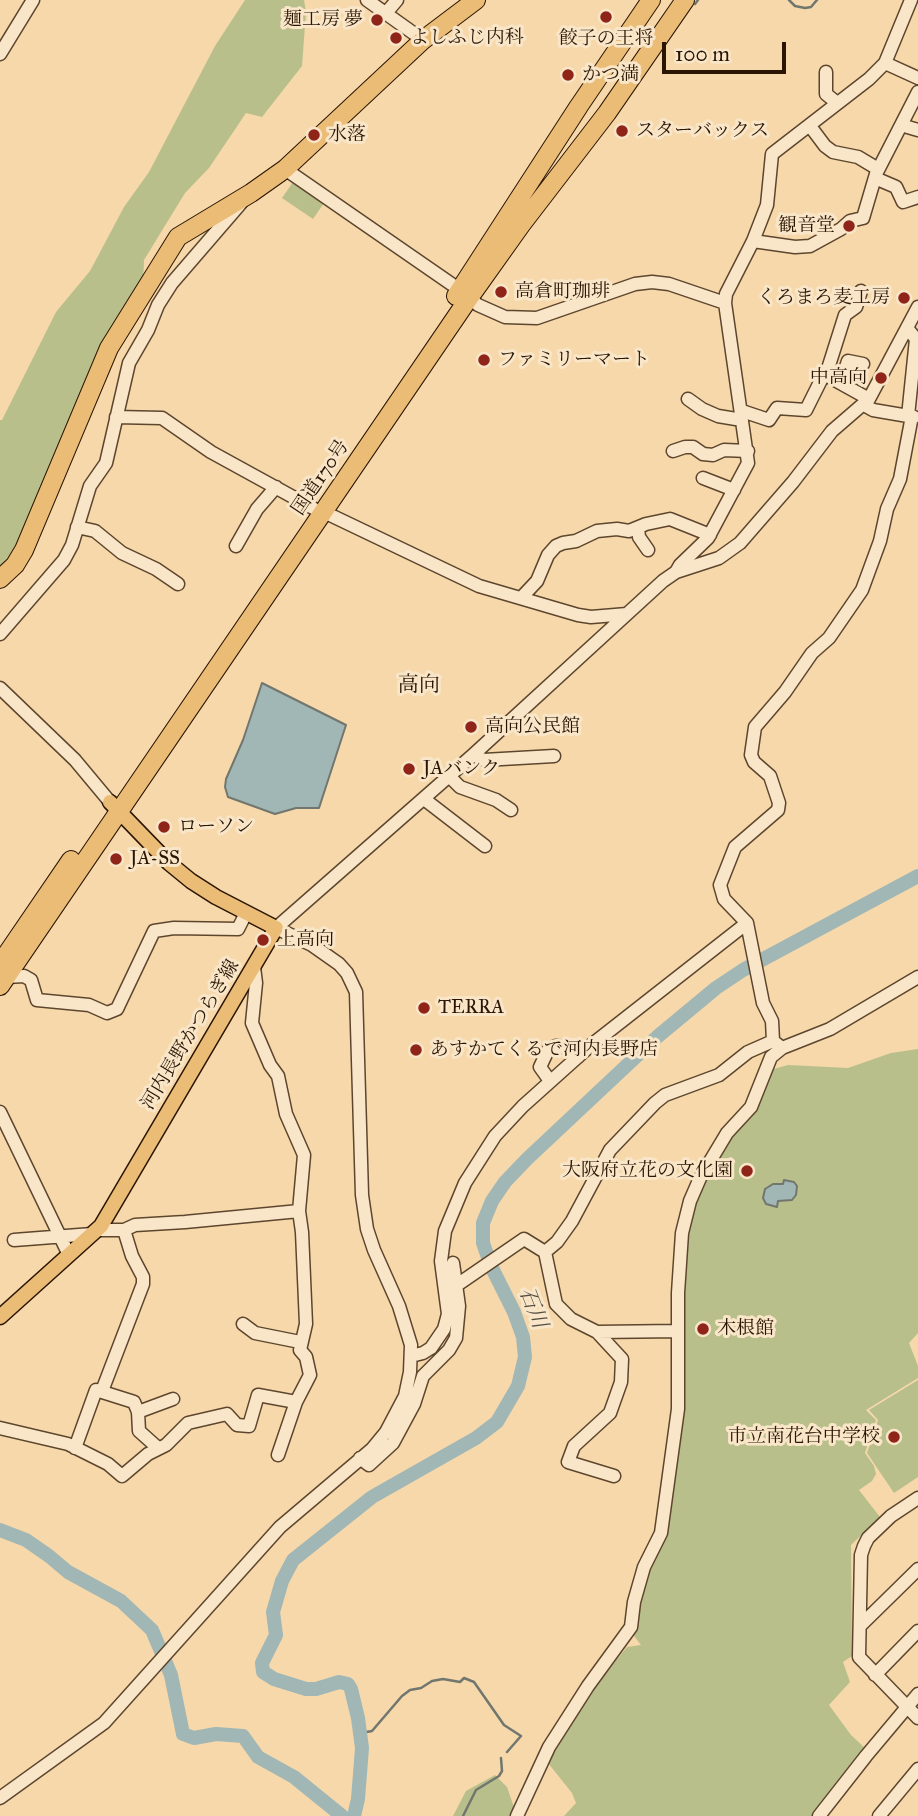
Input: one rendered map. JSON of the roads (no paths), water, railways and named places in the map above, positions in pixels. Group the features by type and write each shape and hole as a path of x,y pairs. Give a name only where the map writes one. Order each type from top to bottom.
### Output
{"highway":[{"path":"0,579 15,565 24,550 110,348 168,249 178,237 285,169 424,40 476,0"},
{"name":"国道170号","path":"2,976 263,584 318,510 465,294 579,106 651,0"},
{"name":"国道170号","path":"465,294 607,113 685,0"}],"main road":[{"path":"115,806 169,863 191,881 276,928"},
{"name":"河内長野かつらぎ線","path":"0,1317 101,1226 276,928"}],"street":[{"path":"0,54 33,0"},
{"path":"367,0 424,40"},
{"path":"386,13 397,0"},
{"path":"676,572 709,535 748,463 725,303 726,294 753,241 767,205 772,154 869,79 885,63 911,0"},
{"path":"885,63 918,78"},
{"path":"826,72 826,94 837,103"},
{"path":"753,241 795,247 810,246 850,221 863,218 877,174 918,92"},
{"path":"901,125 918,130"},
{"path":"810,126 833,152 858,157 896,187 903,202 918,198"},
{"path":"285,169 488,311 518,319 537,318 635,284 652,282 669,284 725,303"},
{"path":"0,634 64,560 78,527 90,486 106,463 129,363 148,330 158,305 172,283 241,204 243,198"},
{"path":"742,413 769,420 778,408 806,410 824,374 826,375 845,315 856,307 861,291"},
{"path":"0,1798 104,1723 280,1527 386,1432 408,1385 411,1356 407,1329 374,1250 364,1211 356,992 347,973 339,964 312,945 276,928 424,799 663,581 676,572 719,558 740,543 793,482 832,431 867,402 918,307"},
{"path":"517,1816 549,1747 588,1686 631,1627 644,1567 661,1533 678,1409 678,1286 682,1233 690,1201 700,1178 727,1133 751,1107 778,1044 772,1021 763,1003 748,927 724,899 720,885 735,847 778,810 779,803 770,776 754,762 751,755 755,727 785,692 812,653 829,638 862,590 880,541 887,509 900,479 913,417 916,339 907,328"},
{"path":"841,382 848,361 863,364"},
{"path":"826,375 841,382 873,410 913,417"},
{"path":"688,399 702,410 718,416 736,419 742,413"},
{"path":"116,417 162,418 211,452 318,510 479,586 591,617 627,614"},
{"path":"674,448 693,447 704,454 713,455 724,450 748,451"},
{"path":"703,478 734,490"},
{"path":"236,546 257,509 276,487"},
{"path":"521,598 537,581 548,555 563,542 576,541 597,531 629,531 670,519 688,524 709,535"},
{"path":"78,527 94,531 122,553 156,569 178,584"},
{"path":"638,528 639,537 648,550"},
{"path":"0,688 75,761 115,806"},
{"path":"473,755 484,760 554,755"},
{"path":"449,776 460,787 496,800 511,810"},
{"path":"424,799 485,846"},
{"path":"2,976 24,976 31,980 37,1000 89,1005 107,1013 117,1009 154,931 174,928 238,929 246,913"},
{"path":"411,1356 431,1348 444,1329 447,1314 442,1250 451,1213 465,1183 495,1136 516,1113 590,1046 748,927"},
{"path":"254,967 256,983 252,1023 270,1065 278,1076 286,1114 304,1154 299,1211 306,1324 300,1350 306,1357 310,1375 296,1402 278,1455"},
{"path":"545,1251 558,1242 572,1221 610,1150 665,1095 719,1075 748,1052 830,1029 918,977"},
{"path":"550,1081 540,1066 548,1050 556,1046 565,1047 578,1057"},
{"path":"0,1112 69,1255"},
{"path":"14,1240 124,1230 135,1225 299,1211"},
{"path":"102,1391 143,1283 124,1230"},
{"path":"457,1285 524,1239 545,1251 556,1304 571,1319 597,1332 622,1359 621,1382 610,1413 574,1446 568,1462 614,1476"},
{"path":"360,1458 369,1465 393,1443 414,1404 424,1376 449,1350 456,1338 459,1328 453,1263"},
{"path":"243,1324 262,1335 300,1342"},
{"path":"597,1332 678,1331"},
{"path":"75,1448 96,1390 134,1402 138,1412 139,1431 158,1448"},
{"path":"0,1428 50,1439 75,1448 108,1464 122,1476 148,1454 166,1445 188,1423 227,1414 237,1425 249,1426 258,1395 296,1402"},
{"path":"138,1412 173,1399"},
{"path":"918,1498 891,1516 868,1538 864,1546 861,1555 859,1657 918,1718"},
{"path":"860,1626 918,1569"},
{"path":"614,1639 627,1618 632,1618"},
{"path":"875,1675 918,1631"},
{"path":"819,1816 918,1695"},
{"path":"879,1816 918,1769"}],"water":[{"path":"262,683 346,725 319,808 296,808 275,814 228,797 226,779 243,740"},
{"path":"784,1180 794,1182 797,1186 796,1195 792,1200 778,1201 777,1207 766,1204 763,1198 765,1189 773,1184 783,1184"}],"waterway":[{"path":"695,4 698,0"},
{"path":"789,0 795,6 805,8 811,7 817,0"},
{"name":"石川","path":"354,1816 362,1748 351,1689 348,1684 339,1682 306,1689 274,1679 263,1672 262,1663 276,1635 273,1612 282,1581 293,1560 372,1497 476,1438 497,1422 518,1386 525,1357 523,1337 483,1243 483,1223 492,1201 505,1182 527,1159 657,1037 716,988 743,970 918,876"},
{"name":"石川","path":"0,1530 26,1540 68,1572 121,1601 152,1630 171,1675 183,1734 194,1738 216,1734 243,1736 258,1757 294,1777 342,1816"},
{"path":"361,1733 372,1731 410,1690 421,1688 432,1681 443,1679 460,1682 464,1678 474,1682 504,1725 521,1736 507,1752"},
{"path":"463,1816 476,1790 499,1776 502,1771 501,1758"}],"place":[{"name":"餃子の王将","path":"606,17"},
{"name":"麺工房 夢","path":"377,20"},
{"name":"よしふじ内科","path":"396,38"},
{"name":"かつ満","path":"568,75"},
{"name":"スターバックス","path":"622,131"},
{"name":"水落","path":"314,135"},
{"name":"観音堂","path":"849,226"},
{"name":"高倉町珈琲","path":"501,292"},
{"name":"くろまろ麦工房","path":"904,298"},
{"name":"ファミリーマート","path":"484,360"},
{"name":"中高向","path":"881,378"},
{"name":"高向公民館","path":"471,727"},
{"name":"JAバンク","path":"409,769"},
{"name":"ローソン","path":"164,827"},
{"name":"JA-SS","path":"116,859"},
{"name":"上高向","path":"263,940"},
{"name":"TERRA","path":"424,1008"},
{"name":"あすかてくるで河内長野店","path":"416,1050"},
{"name":"大阪府立花の文化園","path":"747,1171"},
{"name":"木根館","path":"703,1329"},
{"name":"市立南花台中学校","path":"894,1437"}],"district":[{"name":"高向","path":"419,686"}]}
